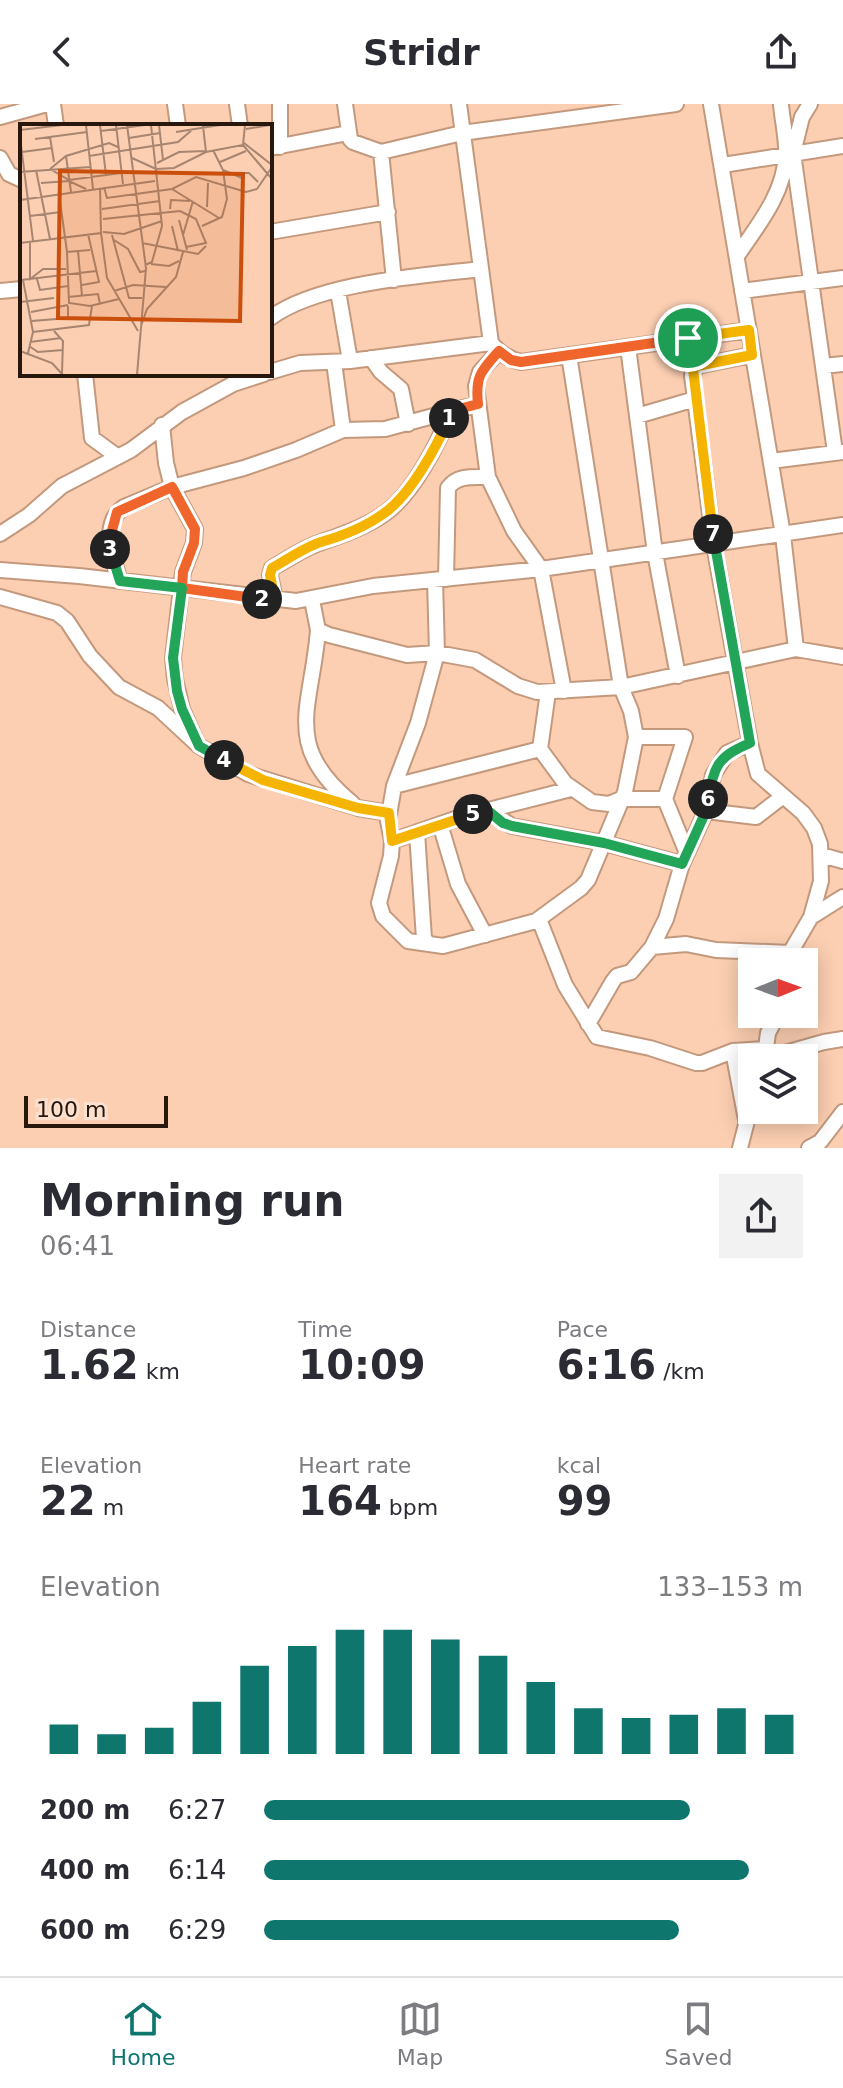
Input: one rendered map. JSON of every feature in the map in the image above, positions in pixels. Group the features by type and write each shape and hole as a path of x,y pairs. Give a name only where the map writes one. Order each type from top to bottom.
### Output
{"street":[{"path":"0,117 47,104"},
{"path":"53,104 56,124"},
{"path":"175,104 178,124"},
{"path":"237,104 240,124"},
{"path":"280,104 275,147 348,133"},
{"path":"345,104 348,133 353,142 381,152 462,133 607,109 676,104"},
{"path":"459,104 481,269 495,347 511,360 521,362 749,330"},
{"path":"711,104 783,535 796,649"},
{"path":"771,461 839,452 781,104"},
{"path":"737,256 772,205 802,117 810,104"},
{"path":"723,165 843,146"},
{"path":"381,152 394,280"},
{"path":"0,158 9,174 20,179"},
{"path":"272,232 388,212"},
{"path":"272,315 296,302 338,291 481,269"},
{"path":"742,291 843,278"},
{"path":"0,291 20,289"},
{"path":"338,291 350,361"},
{"path":"272,371 300,363 495,347"},
{"path":"495,347 480,372 476,386 488,477 514,531 541,569 564,691"},
{"path":"628,347 655,553 678,676"},
{"path":"488,477 462,478 448,488 437,653 418,723 394,786 389,813 392,841 379,903 383,916 408,941 443,946 539,919 588,880 621,799 636,737 631,711 621,687 569,355"},
{"path":"752,355 697,366 692,376 714,545 758,774 803,813 814,828 821,855 821,881 811,917 794,948"},
{"path":"371,358 381,372 401,389 408,424"},
{"path":"334,362 343,430"},
{"path":"823,366 843,364"},
{"path":"85,376 92,438 118,457"},
{"path":"0,534 29,515 62,486 131,450 162,425 232,379"},
{"path":"637,416 695,399"},
{"path":"120,581 110,551 117,512 172,487 244,468 343,430 374,430 408,424 478,404"},
{"path":"275,600 270,575 272,568 320,542 333,540 383,515 399,501 436,449 451,411"},
{"path":"162,425 172,487 195,529 194,543 183,572 173,658 182,709 199,746"},
{"path":"0,570 275,600 312,600 373,586 541,569 843,525"},
{"path":"0,597 57,613 67,621 90,656 119,687 158,708 199,746 263,780 358,808 389,813"},
{"path":"312,600 318,630 306,715 308,748 327,781 358,808"},
{"path":"318,630 402,654 437,653 480,662 518,686 537,692 621,687 796,649 843,657"},
{"path":"548,692 540,749 571,789 600,804 621,799 665,799"},
{"path":"636,737 685,737 665,799 685,858"},
{"path":"588,1024 617,976 631,972 652,947 666,919 685,858 706,811 713,775 727,753 750,743"},
{"path":"394,786 540,749"},
{"path":"392,841 487,810 571,789"},
{"path":"706,811 756,817 782,797"},
{"path":"487,810 512,826 685,858"},
{"path":"440,824 458,884 485,935"},
{"path":"417,832 424,939 429,944"},
{"path":"821,855 843,861"},
{"path":"811,917 843,897"},
{"path":"539,919 565,985 597,1037 650,1048 696,1063 738,1051"},
{"path":"652,947 686,944 738,952"},
{"path":"817,1044 843,1039"},
{"path":"733,1051 738,1071"},
{"path":"809,1148 820,1142 843,1112"},
{"path":"740,1148 747,1124"}],"route":[{"path":"688,338 521,362 511,360 499,351 480,372 476,386 478,404 451,411 436,449 399,501 383,515 333,540 320,542 272,568 270,575 275,600 182,588 183,572 194,543 195,529 172,487 117,512 110,551 120,581 182,588 173,658 175,679 182,709 199,746 263,780 358,808 389,813 392,841 487,810 512,826 604,843 682,864 706,811 713,775 727,753 750,743 714,545 692,376 697,366 752,355 749,330 688,338"}]}
